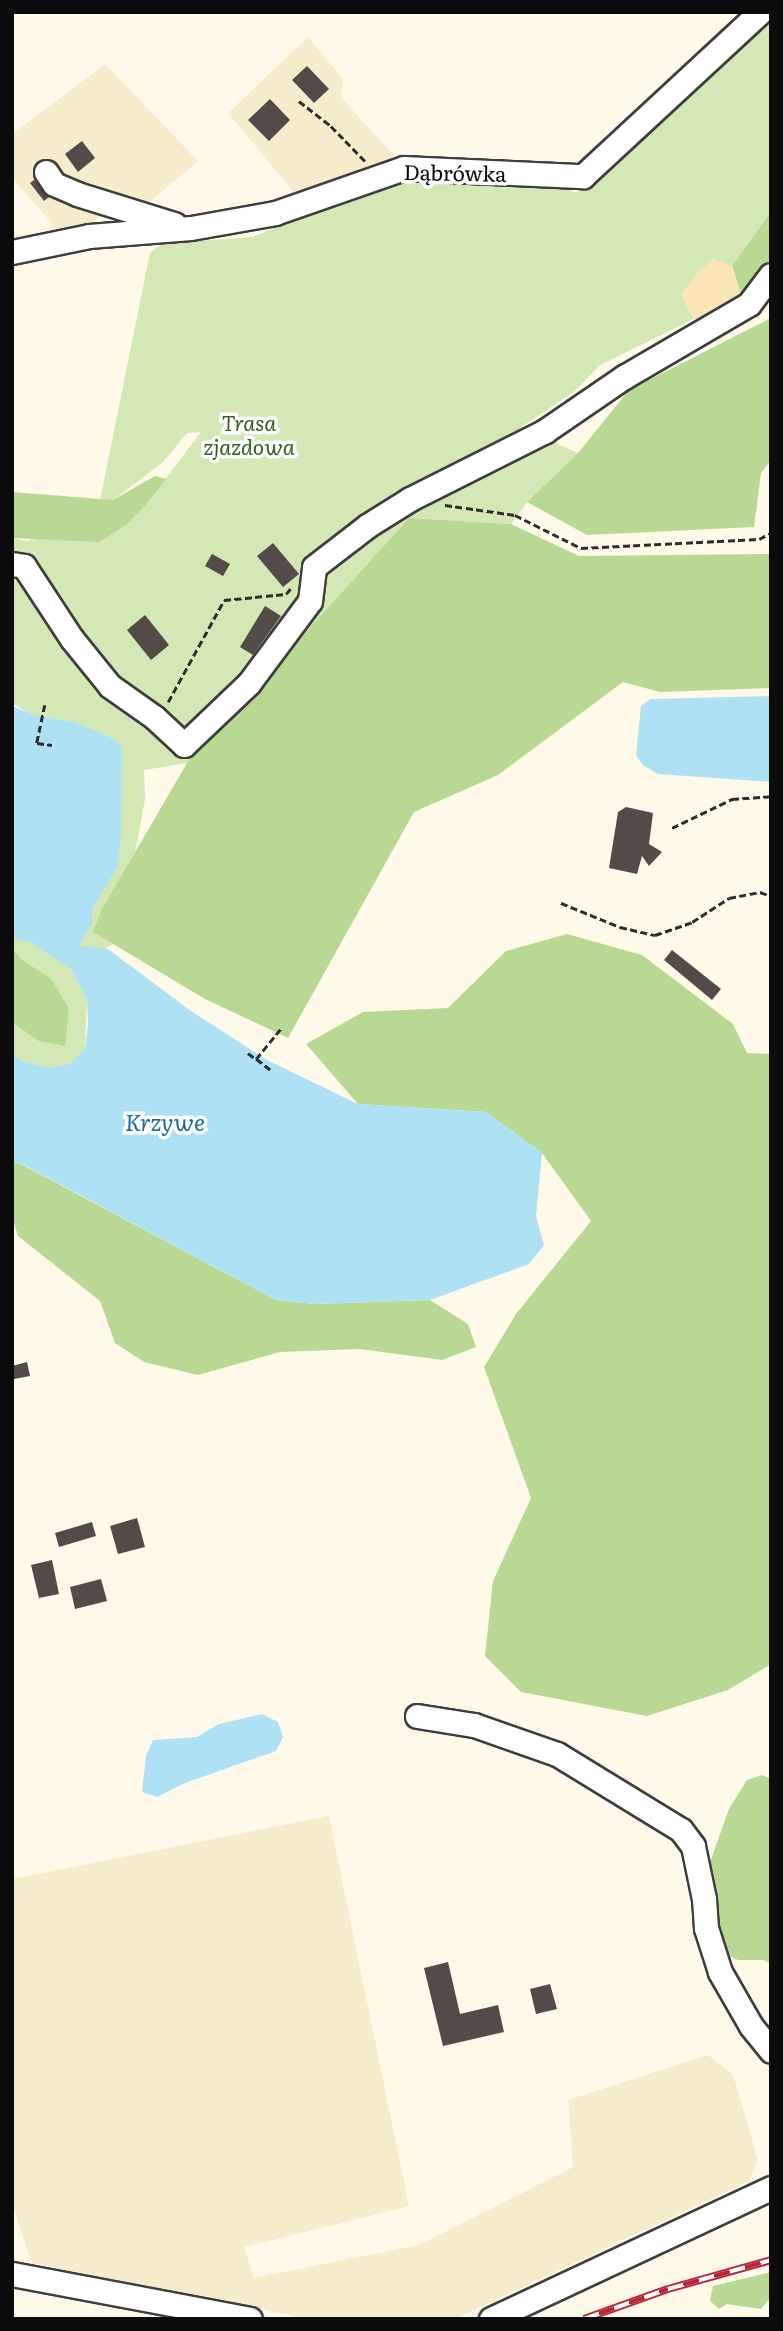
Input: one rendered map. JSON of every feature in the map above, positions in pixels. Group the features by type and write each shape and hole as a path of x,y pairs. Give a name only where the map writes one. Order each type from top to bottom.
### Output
{"street":[{"name":"Dąbrówka","path":"12,252 89,236 191,228 275,213 404,168 583,176 760,12"},
{"path":"46,172 54,184 77,194 191,228"},
{"path":"12,564 24,566 72,639 110,686 154,717 184,745 249,683 310,601 314,567 367,526 411,499 545,431 624,377 749,304 771,275"},
{"path":"416,1716 474,1725 557,1754 681,1830 693,1846 704,1899 706,1928 720,1972 751,2026 771,2051"},
{"path":"491,2319 771,2188"},
{"path":"12,2274 250,2319"}],"path":[{"path":"299,101 331,125 379,177"},
{"path":"411,499 515,516 581,548 759,539 771,533"},
{"path":"154,717 167,704 224,600 286,594 314,567"},
{"path":"45,705 37,743 52,745"},
{"path":"672,828 732,799 771,796"},
{"path":"561,903 620,927 655,935 692,922 729,898 760,892 771,896"},
{"path":"256,1059 282,1027"},
{"path":"248,1053 270,1070"}],"shaded area":[{"path":"308,37 343,79 341,97 397,159 299,198 228,113"},
{"path":"105,64 198,161 146,205 123,196 88,226 57,229 12,178 12,134"},
{"path":"329,1816 409,2206 244,2247 254,2278 419,2245 573,2167 568,2100 708,2055 733,2074 758,2160 749,2181 455,2319 310,2319 32,2263 12,2204 12,1879"}],"green space":[{"name":"Trasa zjazdowa","path":"771,17 771,212 732,266 713,259 681,294 694,319 600,365 575,391 520,428 578,453 527,502 511,524 409,518 187,763 144,770 145,799 135,852 93,932 113,944 70,968 87,999 85,1049 71,1063 50,1068 22,1061 12,1052 12,938 32,943 43,950 78,746 14,704 12,538 28,541 145,506 201,432 187,433 163,462 113,500 100,500 150,253 162,244 252,237 376,187 412,177 551,181 576,193"},
{"path":"771,212 771,262 750,291 741,294 732,266"},
{"path":"771,318 771,460 761,473 754,527 587,535 527,502 578,453 629,390"},
{"path":"155,476 166,479 145,506 126,525 99,542 12,538 12,492 113,500"},
{"path":"409,518 511,524 579,556 771,554 771,688 660,692 623,682 498,775 414,812 288,1038 205,999 93,932 102,909 187,763"},
{"path":"567,934 642,955 733,1024 747,1053 771,1054 771,1664 728,1690 647,1716 521,1692 485,1656 493,1581 531,1498 484,1367 516,1314 591,1221 542,1153 486,1112 358,1104 306,1044 363,1012 448,1008 506,951"},
{"path":"12,948 21,959 52,980 69,1009 65,1046 39,1041 12,1022"},
{"path":"19,1163 276,1300 315,1304 430,1300 468,1324 476,1347 442,1360 360,1349 280,1352 198,1375 144,1362 115,1343 100,1301 18,1236 12,1217 12,1165"},
{"path":"762,1775 771,1779 771,1963 763,1960 738,1960 704,1944 694,1907 729,1809 747,1780"},
{"path":"771,2272 771,2297 761,2309 727,2304 719,2309 710,2301 713,2286"}],"sand":[{"path":"713,259 732,266 741,294 708,319 694,319 681,294 699,271"}],"water":[{"path":"771,696 771,782 658,774 643,765 636,755 641,706 650,699"},
{"name":"Krzywe","path":"12,706 34,715 74,722 114,739 122,747 121,837 117,867 92,910 92,923 79,946 108,949 191,1011 267,1060 358,1104 486,1112 542,1153 536,1216 544,1245 529,1264 430,1300 315,1304 276,1300 20,1163 12,1165 12,1052 22,1061 50,1068 71,1063 85,1049 88,1024 87,999 70,968 32,943 12,938"},
{"path":"262,1714 278,1722 283,1737 276,1751 185,1783 157,1797 142,1792 146,1756 153,1740 197,1737 219,1724"}],"building":[{"path":"307,66 329,89 314,103 292,80"},
{"path":"270,99 290,120 269,141 248,120"},
{"path":"82,141 95,158 78,172 65,154"},
{"path":"34,180 49,197 44,201 30,183"},
{"path":"273,543 299,574 283,587 257,556"},
{"path":"212,554 230,564 223,576 205,566"},
{"path":"265,606 281,616 253,655 240,647"},
{"path":"145,615 169,645 151,660 127,630"},
{"path":"626,807 653,813 649,844 662,852 649,866 642,856 637,874 609,868 618,812"},
{"path":"672,950 721,989 712,1000 664,960"},
{"path":"27,1362 30,1376 14,1379 12,1366"},
{"path":"137,1518 145,1547 118,1554 110,1526"},
{"path":"92,1522 96,1536 59,1547 55,1533"},
{"path":"52,1560 59,1594 39,1598 31,1565"},
{"path":"101,1579 107,1601 75,1609 70,1587"},
{"path":"448,1962 460,2014 498,2005 504,2032 443,2046 424,1968"},
{"path":"550,1984 557,2009 536,2014 530,1989"}],"railway":[{"path":"584,2319 668,2289 771,2260"}]}
